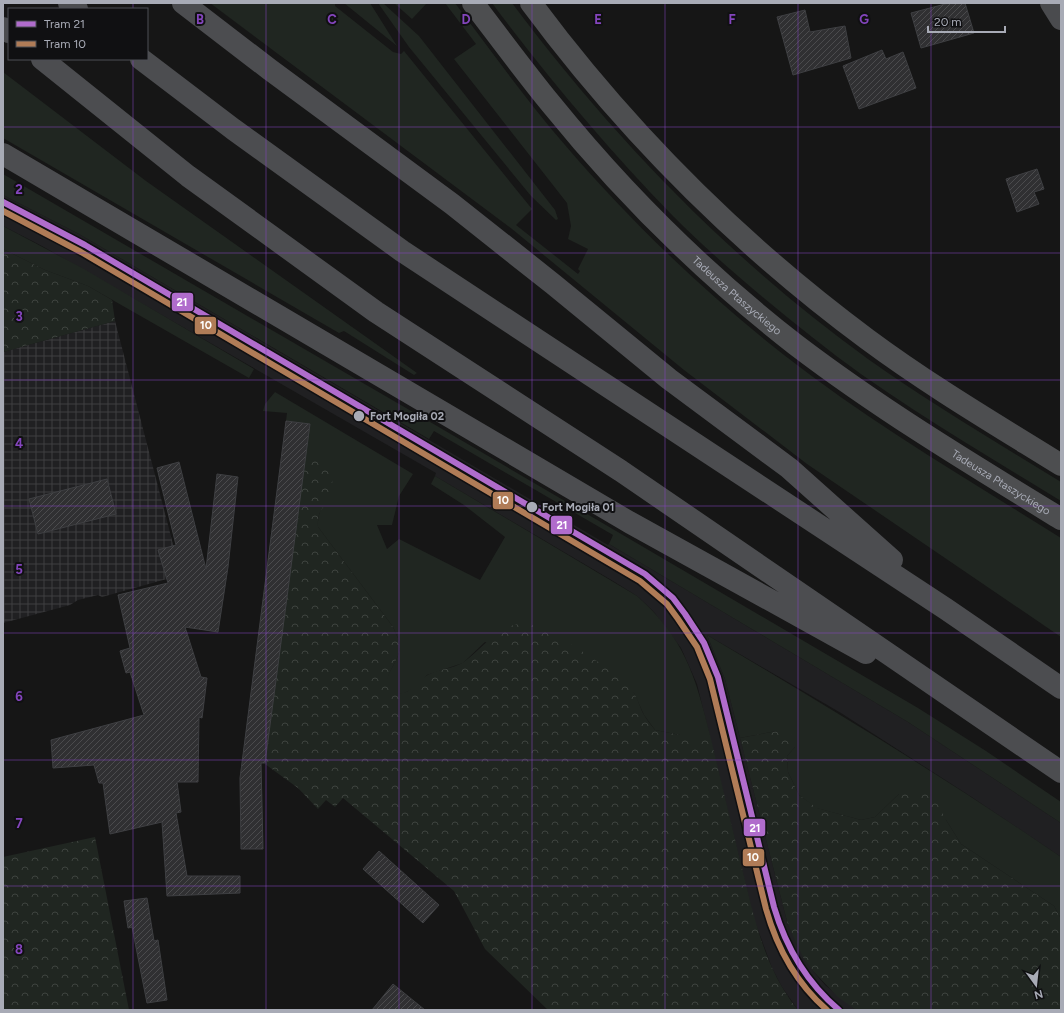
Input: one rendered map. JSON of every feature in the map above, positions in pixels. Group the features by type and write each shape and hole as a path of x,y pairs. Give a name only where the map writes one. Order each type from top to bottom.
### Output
{"highway":[{"path":"183,3 269,69 452,204 554,284 669,379 789,468 946,609"},
{"path":"43,60 188,176 376,312 621,471 1061,772"},
{"path":"142,60 233,129 402,251 946,609 1061,688"},
{"path":"3,154 629,522 761,597 969,709"}],"main road":[{"name":"Tadeusza Ptaszyckiego","path":"473,3 551,104 582,141 652,216 724,284 795,344 877,404 1061,519"},
{"path":"531,3 571,55 638,134 696,193 757,250 821,304 900,363 964,406 1061,465"}],"street":[{"path":"1051,3 1061,19"}],"shaded area":[{"path":"3,195 79,234 608,545 609,544 908,722 1061,823 1061,857 970,796 841,713 707,635 725,679 788,925 813,971 825,985 856,1010 798,1010 782,987 772,968 754,919 697,684 681,648 653,611 637,596 435,476 436,473 42,246 3,226"},
{"path":"115,321 181,575 102,597 98,595 78,600 70,605 3,623 3,352"}],"green space":[{"path":"210,3 335,3 335,6 393,52 401,54 404,51 532,209 516,225 578,274 580,271 578,269 588,249 568,239 571,226 567,203 454,59 476,44 445,3 455,3 536,111 590,174 642,229 697,282 784,355 851,404 920,450 1061,538 1061,637 807,464 684,370 512,229"},
{"path":"344,3 370,3 397,46"},
{"path":"378,3 383,3 419,36 555,210 558,219 556,220 531,196 409,47"},
{"path":"394,3 427,3 412,19"},
{"path":"492,3 512,3 591,102 633,149 676,194 769,281 818,321 891,375 963,422 1061,482 1061,501 934,423 841,360 794,323 723,263 673,216 602,139 557,86"},
{"path":"3,72 146,181 417,373 414,375 344,331 339,333 3,138"},
{"path":"3,174 918,708 986,751 1061,802 1061,823 908,722 609,544 613,535 434,431 429,439 79,234 3,195"},
{"path":"3,226 84,269 254,369 249,378 88,286 45,270 3,249"},
{"path":"3,249 45,270 88,286 112,300 115,321 3,352"},
{"path":"275,392 413,474 399,496 392,525 377,525 387,549 399,539 480,580 505,537 464,505 431,484 435,476 637,596 667,627 686,659 699,694 710,735 680,735 655,730 644,715 634,693 485,642 463,663 427,675 414,688 403,694 395,693 386,686 388,676 398,656 400,645 398,638 393,627 318,527 318,518 321,510 331,495 305,460 310,424 286,421 287,413 263,411 265,404"},
{"path":"305,460 315,460 328,465 332,480 333,489 331,496 320,513 318,527 393,627 398,638 400,645 398,656 387,681 387,686 394,691 404,693 408,691 426,676 464,662 501,631 518,624 527,624 568,642 614,674 634,693 644,715 655,730 680,735 710,735 761,938 776,976 786,994 798,1010 548,1010 485,949 454,891 343,798 335,807 326,800 318,809 298,788 265,764"},
{"path":"707,635 886,743 1061,857 1061,919 1054,906 961,844 946,820 899,794 875,817 861,820 816,808 799,795 788,772 787,756 795,747 777,731 740,738 725,679"},
{"path":"777,731 789,733 795,738 795,747 787,756 788,772 799,795 817,808 861,820 875,817 899,794 917,789 933,792 946,820 961,844 1054,906 1061,919 1061,1010 856,1010 838,997 813,971 803,957 788,925 740,738"},
{"path":"95,837 129,1010 3,1010 3,857"}],"building":[{"path":"949,3 965,3 974,33 921,48 911,13"},
{"path":"805,10 810,32 845,26 851,58 793,75 777,17"},
{"path":"882,50 886,59 903,52 916,88 859,109 843,66"},
{"path":"1037,169 1044,189 1034,192 1039,204 1017,212 1006,179"},
{"path":"286,421 310,424 265,763 261,763 263,849 241,849 240,778"},
{"path":"179,462 206,569 217,474 238,477 228,567 218,632 185,627 201,677 207,678 202,718 199,717 198,782 177,782 181,812 176,813 187,876 240,876 240,893 167,896 162,822 110,834 103,783 99,783 94,765 53,768 51,740 144,715 130,672 126,673 120,651 130,648 118,595 168,583 158,550 176,545 157,468"},
{"path":"107,479 116,514 38,534 29,499"},
{"path":"379,851 439,905 423,923 363,869"},
{"path":"147,898 154,941 158,940 167,1000 147,1003 132,927 128,928 124,901"},
{"path":"393,984 425,1010 372,1010"}],"tram line":[{"name":"21","path":"3,202 85,245 645,574 673,598 704,643 718,677 774,907 779,922 791,950 807,976 839,1010"},
{"name":"10","path":"3,211 81,252 640,581 667,604 697,647 710,679 766,909 776,937 782,951 797,976 816,1000 827,1010"}],"place":[{"name":"Fort Mogiła 02","path":"359,416"},
{"name":"Fort Mogiła 01","path":"532,507"}]}
